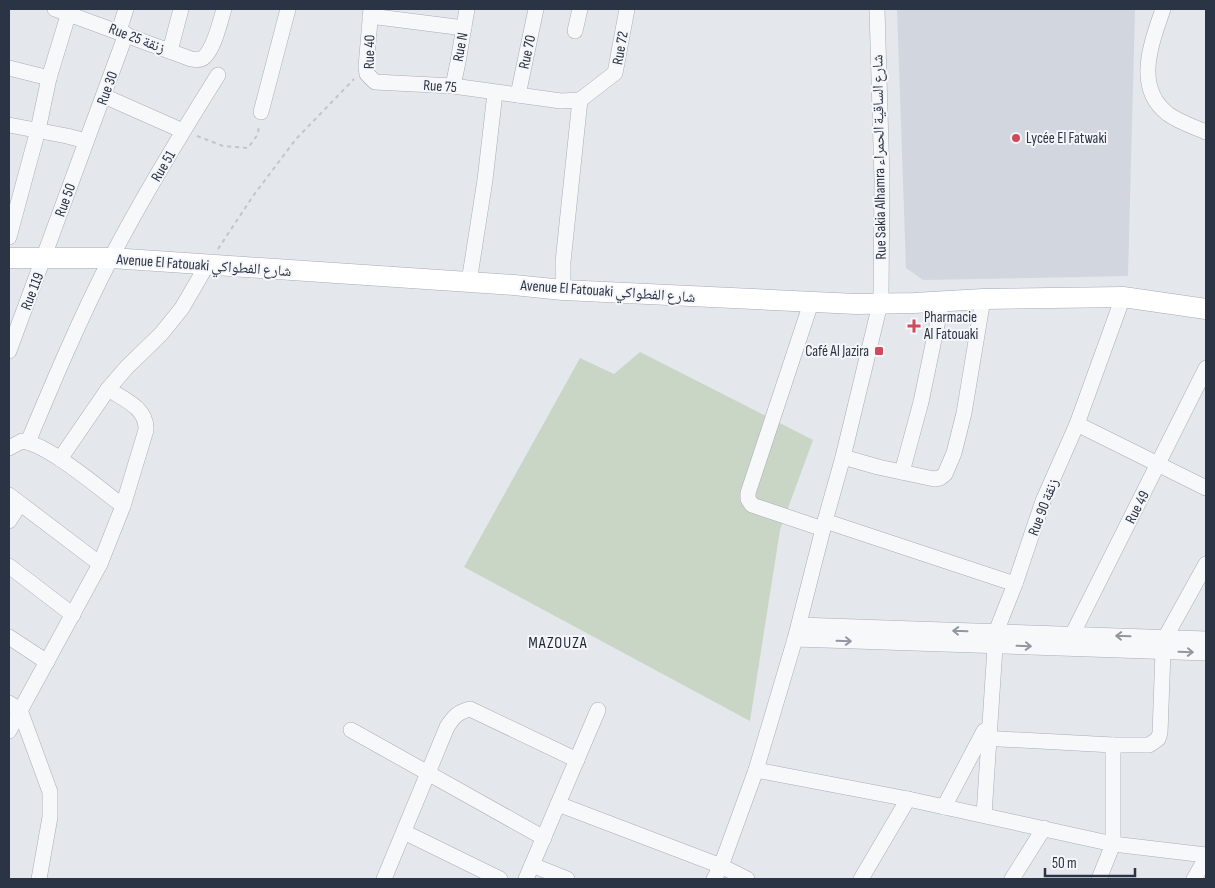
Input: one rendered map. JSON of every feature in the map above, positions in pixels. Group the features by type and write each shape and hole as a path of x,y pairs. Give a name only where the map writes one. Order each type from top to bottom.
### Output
{"main road":[{"name":"Avenue El Fatouaki شارع الفطواكي","path":"9,258 111,258 563,290 811,303 880,304 982,299 1123,297 1206,309"}],"street":[{"name":"Rue 30","path":"86,142 104,96 123,32 126,9"},
{"path":"170,51 181,9"},
{"name":"Rue 25 زنقة","path":"65,10 170,51 199,60 204,56 216,33 224,9"},
{"path":"261,112 288,9"},
{"name":"Rue N","path":"452,86 467,9"},
{"name":"Rue 70","path":"518,95 536,9"},
{"path":"575,31 580,9"},
{"name":"Rue 72","path":"580,100 615,73 627,9"},
{"name":"Rue Sakia Alhamra شارع الساقية الحمراء","path":"717,873 756,770 797,632 843,457 880,304 882,180 877,9"},
{"path":"1163,9 1148,60 1148,78 1151,92 1155,100 1168,114 1206,132"},
{"path":"9,237 38,130 65,10"},
{"path":"370,12 464,28"},
{"name":"Rue 40","path":"370,12 366,67 370,78 375,82 385,82"},
{"path":"9,68 50,78"},
{"name":"Rue 51","path":"28,442 111,258 183,131 218,75"},
{"name":"Rue 75","path":"385,82 452,86 561,101 580,100"},
{"path":"469,282 486,180 495,93"},
{"path":"104,96 183,131"},
{"path":"563,290 563,262 580,100"},
{"path":"9,125 86,142"},
{"name":"Rue 50","path":"44,258 86,142"},
{"name":"Rue 119","path":"9,351 44,258"},
{"path":"60,459 108,389 126,367 161,334 182,308 208,265"},
{"name":"Rue 90 زنقة","path":"984,739 988,723 995,639 1043,502 1077,424 1123,297"},
{"path":"843,457 934,479 943,477 948,471 964,413 982,299"},
{"path":"902,472 921,402 942,301"},
{"path":"811,303 748,492 748,499 752,505 824,525 1015,584"},
{"name":"Rue 49","path":"1072,641 1206,368"},
{"path":"9,731 14,706 47,662 100,564 122,506 146,430 146,421 143,414 133,405 108,389"},
{"path":"1077,424 1206,488"},
{"path":"9,448 16,443 28,442 35,444 60,459 122,506"},
{"path":"9,522 14,499 100,564"},
{"path":"984,739 1149,745 1158,739 1160,733 1164,645 1206,564"},
{"path":"9,566 73,616"},
{"path":"797,632 1164,645 1206,653"},
{"path":"9,637 47,662"},
{"path":"1164,645 1206,639"},
{"path":"14,706 50,792 51,805 39,879"},
{"path":"384,879 447,727 454,716 460,711 470,709 577,760"},
{"path":"567,879 529,872 598,710"},
{"path":"351,730 544,838"},
{"path":"944,807 984,739"},
{"path":"984,739 984,815"},
{"path":"1099,879 1113,844 1113,745"},
{"path":"756,770 908,799 1113,844 1206,857 1194,879"},
{"path":"861,879 908,799"},
{"path":"558,804 717,873 747,879"},
{"path":"1012,879 1044,828"},
{"path":"404,832 500,879"}],"path":[{"path":"208,265 253,196 296,139 366,67"},
{"path":"183,131 223,146 248,148 258,134 261,112"}],"shaded area":[{"name":"Lycée El Fatwaki","path":"897,9 1135,9 1128,276 923,280 906,268"}],"green space":[{"path":"640,352 813,440 780,530 750,721 464,567 580,358 614,374"}],"place":[{"name":"Lycée El Fatwaki","path":"1016,138"},
{"name":"Pharmacie Al Fatouaki","path":"914,326"},
{"name":"Café Al Jazira","path":"879,351"}],"district":[{"name":"MAZOUZA","path":"558,642"}]}
